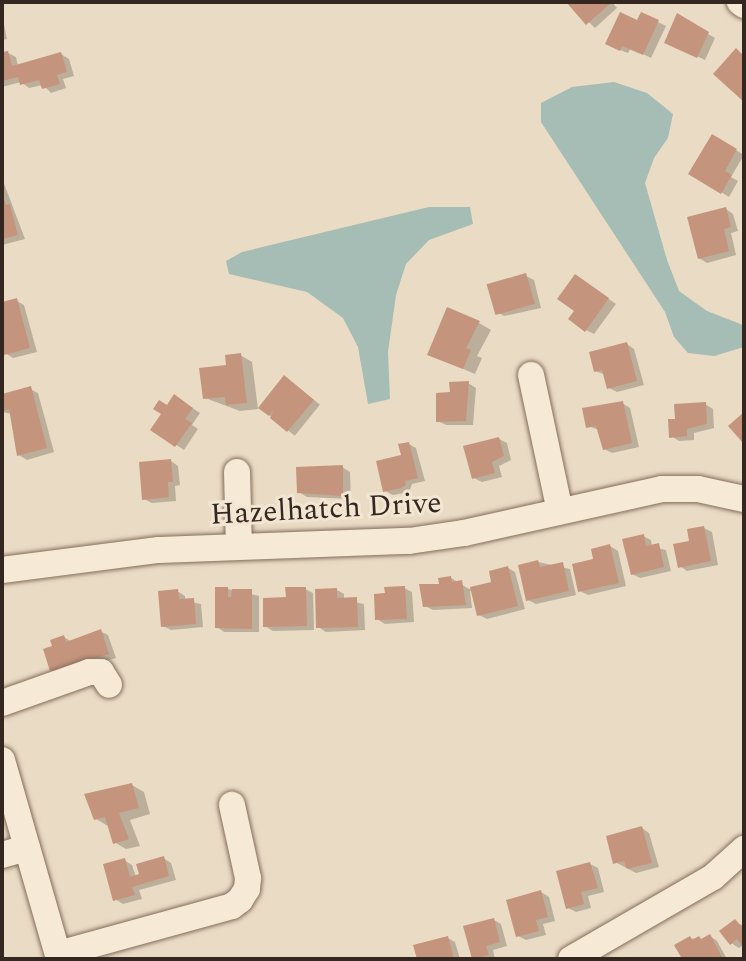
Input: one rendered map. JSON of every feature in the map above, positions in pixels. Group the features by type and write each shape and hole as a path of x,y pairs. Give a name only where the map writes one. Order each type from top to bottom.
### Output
{"street":[{"path":"531,375 560,511"},
{"path":"237,472 239,546"},
{"name":"Hazelhatch Drive","path":"2,570 159,550 409,541 672,488 707,490 744,499"},
{"path":"2,703 89,672 101,672 109,685"},
{"path":"2,760 15,852 58,957 232,906 240,900 247,889 248,878 232,805"},
{"path":"571,959 713,877 744,849"}],"shaded area":[{"path":"614,82 647,93 673,114 668,138 654,158 645,183 667,260 679,291 707,311 743,325 744,347 714,356 688,353 674,337 665,312 541,122 541,103 572,87"},
{"path":"429,207 470,207 473,224 429,240 406,264 396,295 388,352 390,399 368,404 358,347 343,318 307,292 229,274 226,261 242,252"}],"building":[{"path":"566,2 612,2 586,25"},
{"path":"620,12 637,20 641,12 659,20 643,55 622,46 620,51 605,44"},
{"path":"677,13 709,32 697,58 664,43"},
{"path":"736,48 744,56 744,102 713,74"},
{"path":"8,51 12,66 61,52 67,72 57,75 60,84 42,89 39,80 20,85 18,77 2,81 2,52"},
{"path":"712,134 737,149 725,171 732,175 721,194 688,174"},
{"path":"2,194 6,205 10,204 18,235 2,239"},
{"path":"726,207 731,227 724,229 729,251 698,259 687,217"},
{"path":"526,273 535,304 495,315 487,284"},
{"path":"575,274 609,298 585,332 568,319 574,311 557,299"},
{"path":"17,298 30,348 4,355 2,302"},
{"path":"447,307 480,321 466,348 471,350 463,369 427,355"},
{"path":"627,342 637,381 607,389 602,370 594,372 589,352"},
{"path":"241,353 247,403 226,405 225,397 203,399 199,368 226,365 225,355"},
{"path":"284,375 314,400 287,432 270,418 274,410 269,416 258,408"},
{"path":"469,381 466,421 436,422 436,393 450,392 449,382"},
{"path":"31,386 47,448 17,456 9,409 2,411 2,394"},
{"path":"174,394 193,408 185,419 192,423 175,447 150,430 161,414 153,409 159,400 167,405"},
{"path":"623,401 632,443 603,450 596,426 586,428 582,408"},
{"path":"706,402 707,424 687,429 687,436 669,438 668,419 675,419 674,404"},
{"path":"744,412 744,444 728,426"},
{"path":"499,437 504,456 492,462 495,473 472,479 463,446"},
{"path":"409,442 418,478 405,481 406,485 401,488 383,492 376,461 401,455 398,444"},
{"path":"171,459 173,482 168,482 169,497 142,500 139,462"},
{"path":"343,465 343,496 297,493 296,467"},
{"path":"704,526 711,561 678,568 673,544 689,541 687,529"},
{"path":"644,534 646,546 659,543 664,567 631,575 622,539"},
{"path":"610,544 619,583 578,592 572,564 593,559 591,549"},
{"path":"538,560 540,567 563,562 569,591 526,601 518,565"},
{"path":"508,566 518,606 477,616 470,587 491,582 489,571"},
{"path":"451,576 452,582 462,580 466,605 423,607 419,584 439,584 438,578"},
{"path":"405,586 407,619 375,620 374,594 385,593 384,587"},
{"path":"215,587 228,587 228,597 231,597 232,589 252,589 252,629 215,628"},
{"path":"285,587 306,587 307,626 263,627 263,598 286,597"},
{"path":"337,588 337,598 357,597 358,627 316,628 315,589"},
{"path":"178,589 179,599 194,598 196,624 161,627 158,591"},
{"path":"101,629 109,654 50,671 43,649 52,646 50,640 64,635 66,642"},
{"path":"132,783 139,808 119,813 129,839 113,844 105,817 94,820 84,794"},
{"path":"642,826 652,863 627,869 624,861 613,864 606,836"},
{"path":"164,856 169,876 132,887 135,895 113,901 103,864 125,858 130,877 139,874 136,864"},
{"path":"590,862 598,888 581,892 584,904 566,909 556,871"},
{"path":"541,890 548,917 536,920 539,931 516,937 506,900"},
{"path":"494,918 500,942 486,946 489,955 472,959 463,926"},
{"path":"735,919 741,926 744,924 744,948 737,939 730,945 719,931"},
{"path":"710,934 723,959 682,959 674,945 690,936 692,940"},
{"path":"448,936 454,959 417,959 413,945"}]}
